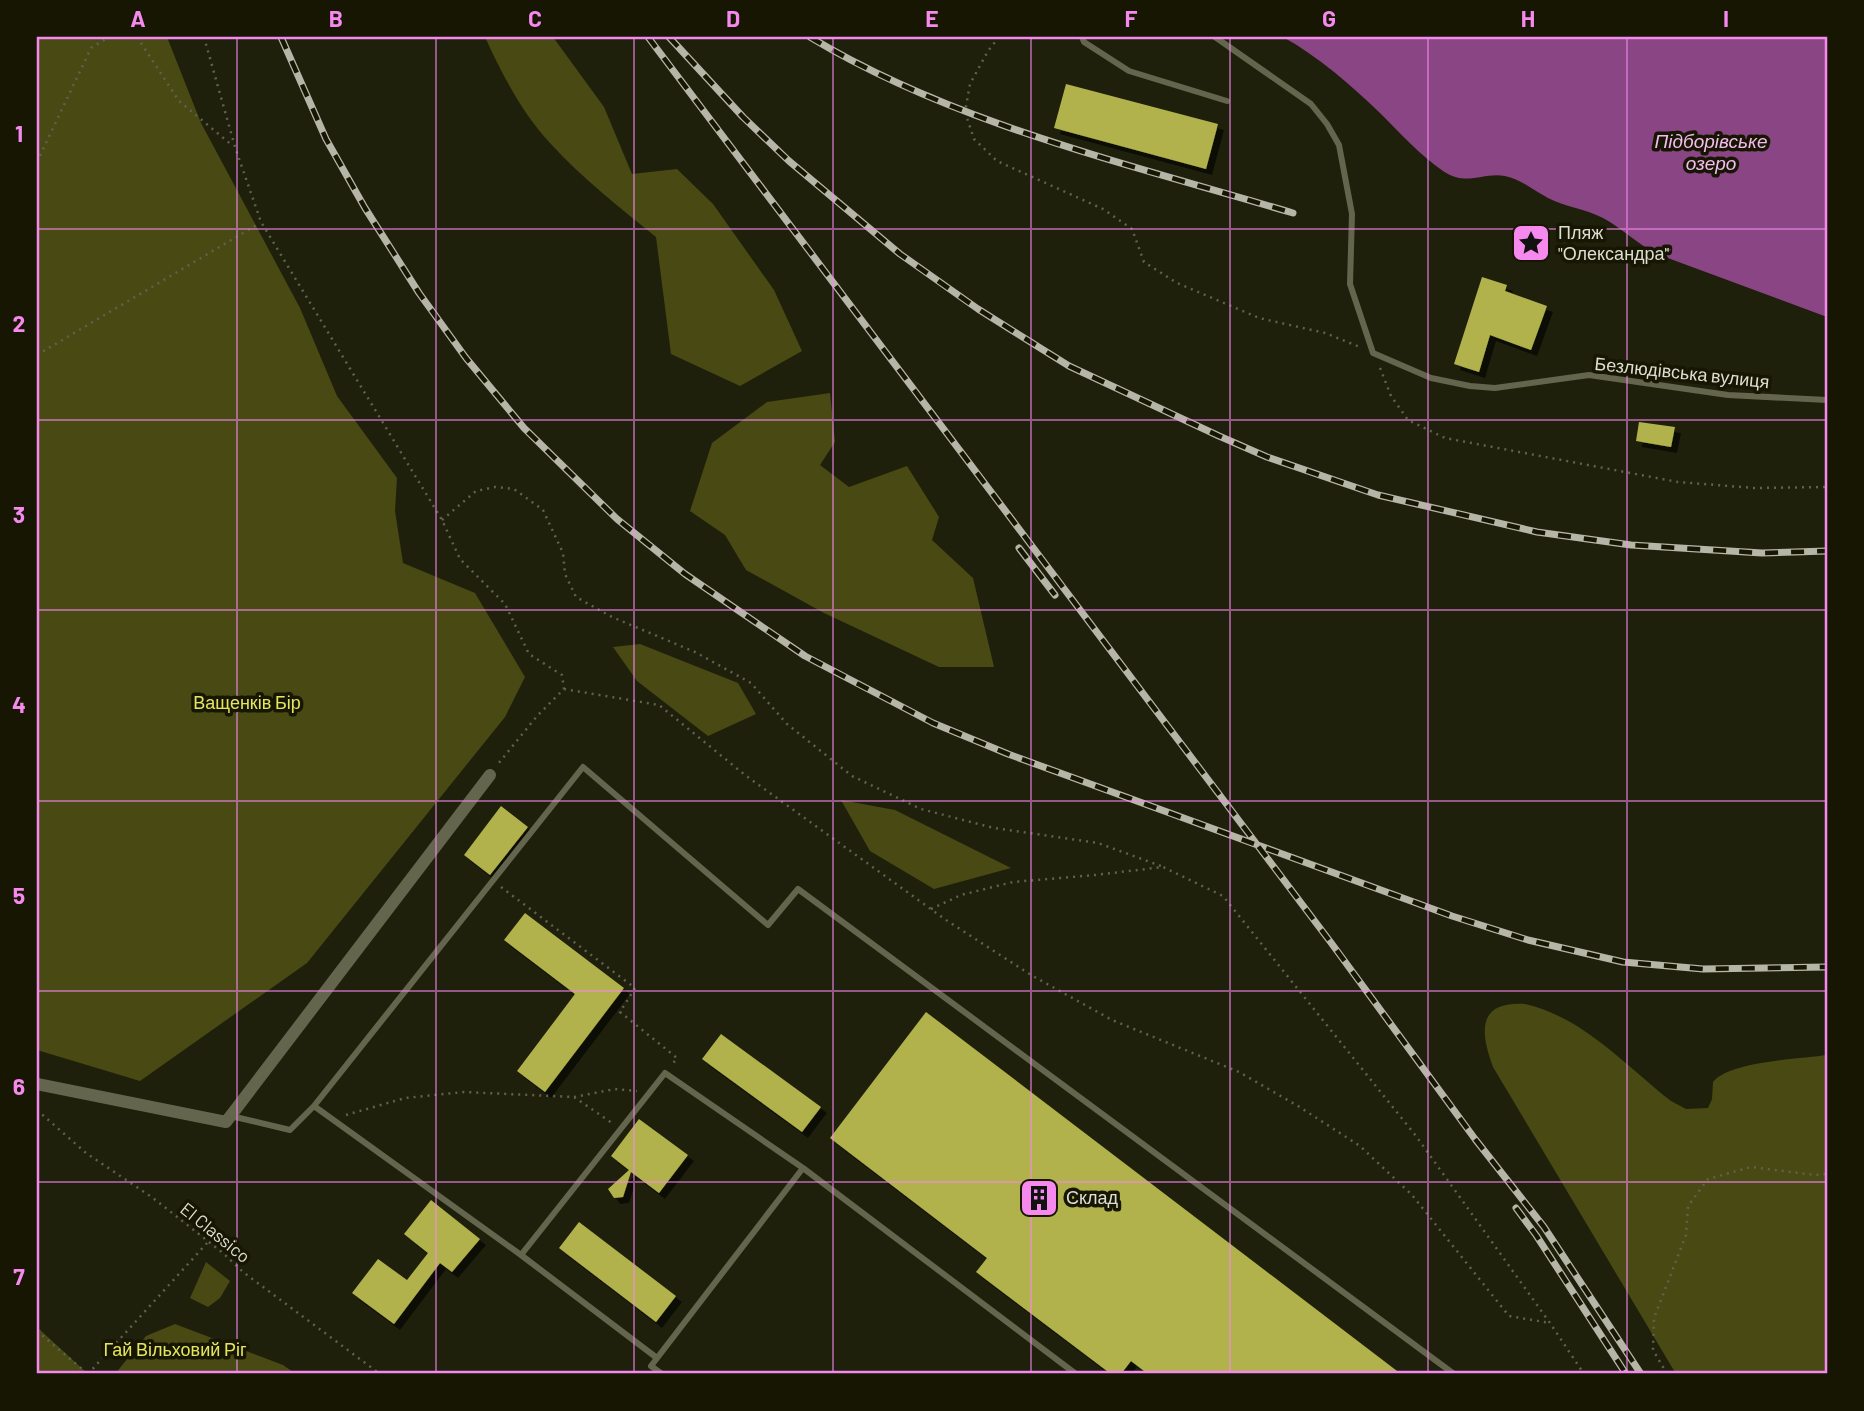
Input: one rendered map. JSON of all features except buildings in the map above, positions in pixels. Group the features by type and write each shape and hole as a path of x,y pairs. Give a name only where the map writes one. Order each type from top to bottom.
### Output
{"street":[{"path":"37,1084 226,1122 490,775"}],"lane":[{"path":"1082,37 1084,42 1129,71 1227,101"},
{"path":"1215,37 1311,104 1339,145 1352,214 1350,284 1373,353"},
{"name":"Безлюдівська вулиця","path":"1373,353 1431,378 1470,386 1495,388 1589,376 1728,395 1827,400"},
{"path":"231,1116 290,1130 314,1106 583,767 768,925 799,889 1454,1374"},
{"path":"521,1255 666,1073 803,1168 1076,1374"},
{"path":"314,1106 521,1255 657,1358"},
{"path":"662,1374 651,1366 803,1168"}],"path":[{"path":"37,162 91,48 110,37"},
{"path":"137,37 179,102 235,147"},
{"path":"204,37 235,147 261,222 442,520 460,559 505,604 528,654 562,676 564,689"},
{"path":"999,37 970,84 965,112 974,139 997,162 1103,209 1132,229 1144,262 1177,283 1259,318 1325,333 1373,353 1391,396 1408,420 1445,438 1678,482 1754,488 1827,487"},
{"path":"37,355 261,222"},
{"path":"442,520 476,491 495,487 514,489 543,510 563,553 565,574 576,597 612,617 695,652 751,682 787,724 852,776 921,809 994,828 1097,843 1163,867 1223,897 1416,1136 1584,1374"},
{"path":"490,775 537,716 564,689"},
{"path":"564,689 659,705 745,775 931,909 1042,982 1112,1020 1238,1072 1298,1106 1349,1139 1412,1195 1509,1316 1550,1324"},
{"path":"931,909 961,895 1013,881 1095,876 1163,867"},
{"path":"492,880 635,988 620,1012 677,1058 666,1073"},
{"path":"332,1119 405,1098 464,1092 575,1097 615,1089 651,1092"},
{"path":"575,1097 621,1129"},
{"name":"El Classico","path":"37,1110 86,1153 153,1198 243,1272 380,1374"},
{"path":"1667,1374 1653,1350 1654,1318 1686,1235 1688,1206 1708,1179 1751,1167 1827,1174"},
{"path":"37,1331 89,1374 208,1242"}],"green space":[{"name":"Ващенків Бір","path":"37,37 167,37 201,123 300,308 337,396 397,478 395,511 403,563 475,593 525,677 505,717 307,963 140,1081 37,1050"},
{"path":"485,37 553,37 604,107 632,174 677,169 713,204 774,290 802,351 740,386 671,354 656,237 588,180 540,131 513,93"},
{"path":"830,393 835,442 820,465 849,487 907,466 939,517 932,540 973,578 994,667 939,667 824,613 746,570 725,535 690,511 712,443 767,402"},
{"path":"640,644 738,683 756,714 708,736 637,681 613,647"},
{"path":"841,800 895,810 1011,868 934,889 870,851"},
{"path":"1509,1004 1525,1004 1546,1010 1585,1031 1671,1101 1686,1109 1708,1108 1712,1099 1713,1082 1734,1069 1827,1055 1827,1374 1676,1374 1493,1067 1485,1031 1490,1013"},
{"path":"206,1262 230,1281 220,1298 208,1307 190,1298"},
{"name":"Гай Вільховий Ріг","path":"175,1324 283,1365 296,1374 115,1374 146,1336"},
{"path":"37,1327 88,1374 37,1374"}],"water":[{"name":"Підборівське озеро","path":"1283,37 1827,37 1827,317 1657,254 1603,218 1554,201 1522,182 1497,175 1467,179 1452,176 1410,144 1334,72"}],"railway":[{"path":"281,37 326,139 365,208 419,293 466,358 524,428 617,519 685,574 805,656 933,723 1008,754 1452,916 1528,940 1623,962 1703,969 1827,967"},
{"path":"648,37 1332,944 1475,1139 1544,1227 1641,1374"},
{"path":"669,37 743,117 789,161 900,254 978,309 1069,366 1219,436 1267,457 1378,495 1537,532 1631,545 1762,553 1827,551"},
{"path":"810,37 865,68 984,118 1045,140 1293,213"},
{"path":"1019,548 1055,595"},
{"path":"1516,1208 1626,1374"}],"place":[{"name":"Пляж \"Олександра\"","path":"1531,243"},
{"name":"Склад","path":"1039,1198"}]}
